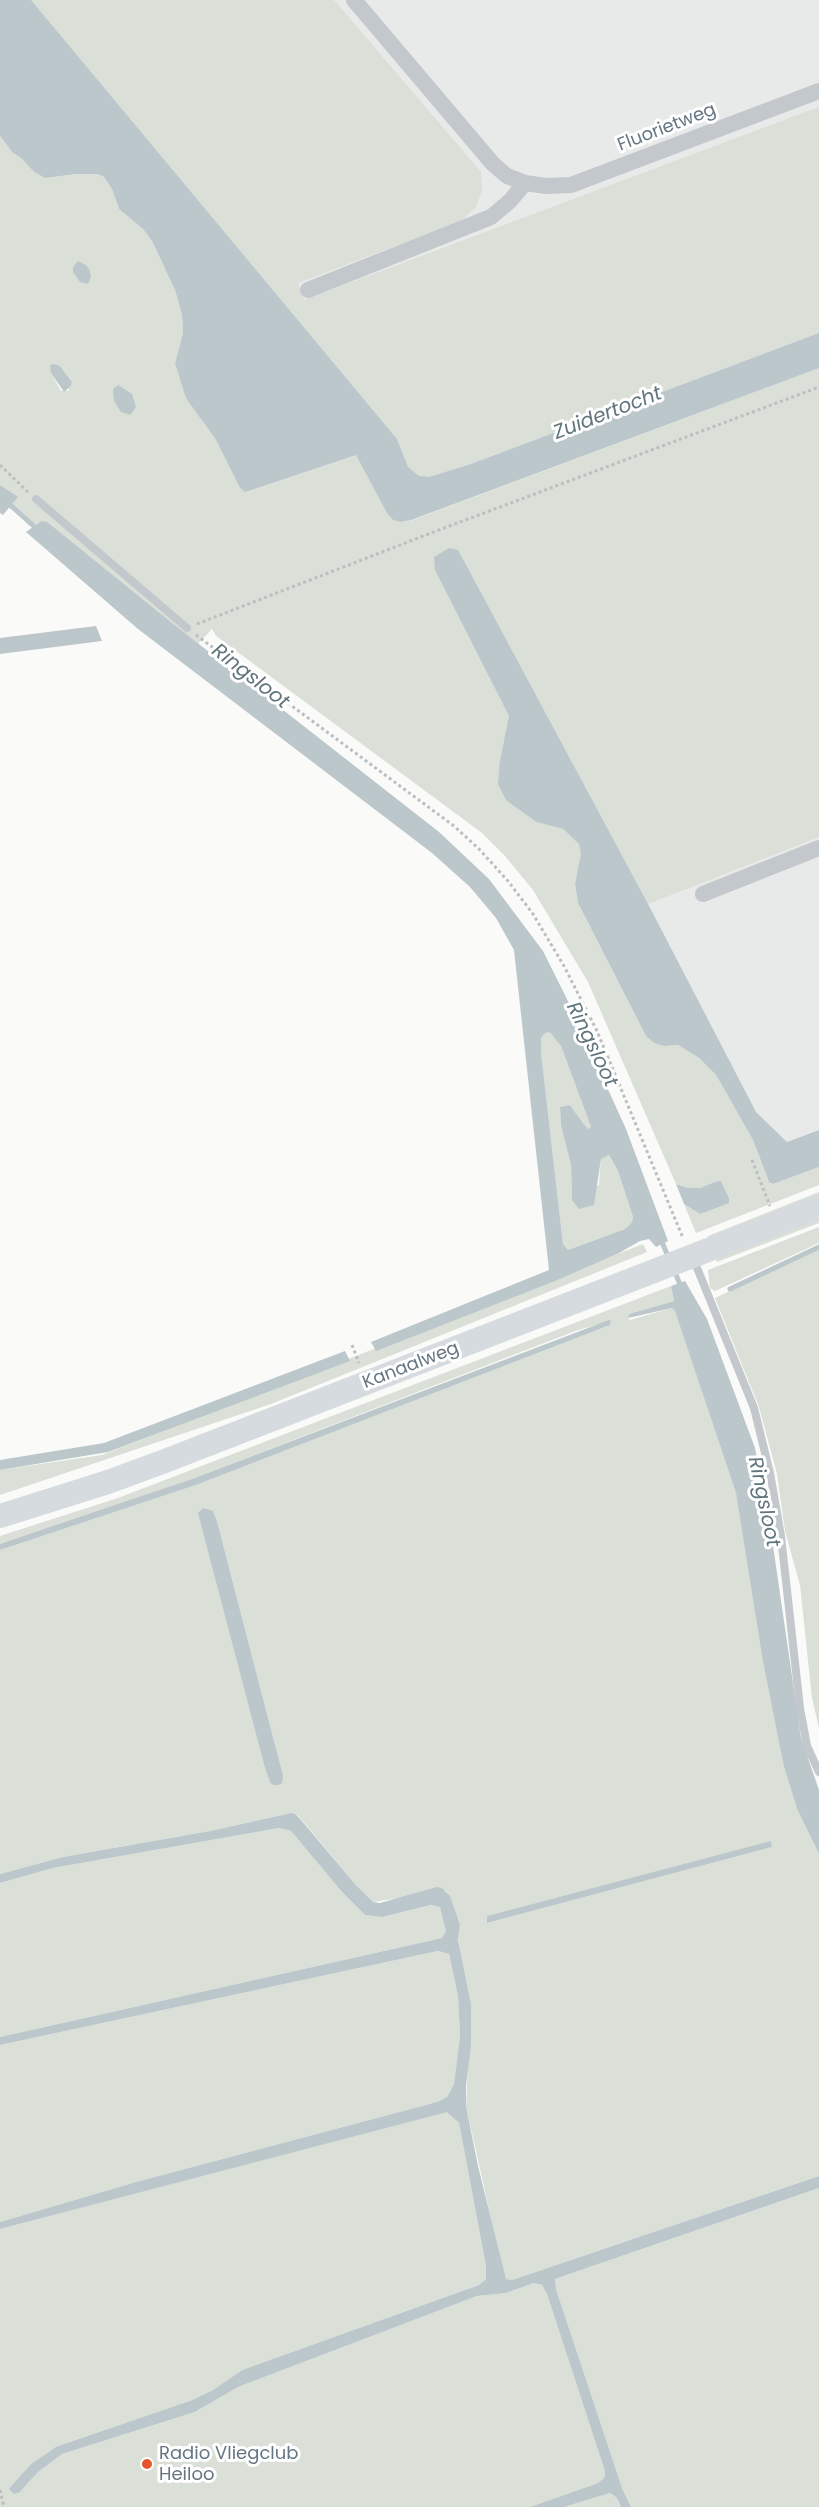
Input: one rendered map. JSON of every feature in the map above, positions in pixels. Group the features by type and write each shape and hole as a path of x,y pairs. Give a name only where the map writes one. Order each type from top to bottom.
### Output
{"street":[{"name":"Fluorietweg","path":"354,0 493,164 507,176 525,183 546,186 571,185 819,91"},
{"path":"308,290 491,217 510,201 525,183"},
{"path":"703,894 819,848"},
{"name":"Kanaalweg","path":"0,1516 127,1475 819,1207"}],"lane":[{"path":"36,499 187,628"},
{"path":"689,1257 754,1408 770,1473 781,1536 800,1708 807,1746 819,1772"}],"path":[{"path":"187,628 431,533 819,387"},
{"path":"0,465 36,499"},
{"path":"187,628 426,804 479,849 508,881 533,914 564,966 597,1031 689,1257"},
{"path":"752,1160 777,1223"},
{"path":"0,2490 5,2506"}],"shaded area":[{"path":"5,0 819,0 819,1130 787,1142 756,1112"},
{"path":"31,0 334,0 481,172 482,191 476,207 461,221 298,283 304,300 819,107 819,333 471,464 429,477 419,476 408,467 397,439"},
{"path":"0,136 13,153 34,172 45,178 77,174 98,174 104,177 112,189 119,209 143,229 152,241 175,290 182,315 183,333 175,363 203,422 216,440 240,488 245,491 356,455 387,513 393,520 411,521 819,368 819,837 648,904 458,551 435,570 509,716 500,760 517,808 536,822 563,829 579,844 582,854 575,884 578,903 646,1036 654,1043 664,1046 678,1045 699,1058 716,1075 753,1140 769,1182 773,1184 819,1167 819,1185 696,1233 684,1204 700,1214 729,1198 721,1181 700,1188 688,1188 676,1184 588,982 533,890 505,856 482,833 216,636 212,629 198,644 41,521 33,526 11,505 17,497 0,485","holes":["60,366 72,382 68,391 61,391 51,373"]},
{"path":"551,1031 561,1046 591,1127 589,1130 570,1105 560,1107 561,1126 571,1165 572,1200 599,1185 601,1158 609,1155 618,1171 633,1217 632,1222 625,1229 568,1250 563,1244 541,1052 541,1038 545,1032"},
{"path":"819,1192 819,1196 709,1240 708,1236"},
{"path":"819,1218 819,1223 717,1262 716,1259"},
{"path":"819,1227 819,1243 715,1291 710,1288 708,1270"},
{"path":"643,1244 647,1252 271,1404 0,1495 0,1470 102,1455"},
{"path":"819,1248 819,1728 812,1698 800,1585 785,1531 777,1474 759,1407 715,1298"},
{"path":"671,1286 674,1301 629,1314 628,1318 630,1320 672,1308 675,1310 736,1493 784,1767 797,1809 819,1854 819,2176 512,2280 506,2279 466,2106 471,2004 458,1938 460,1925 446,1891 373,1902 355,1884 297,1814 291,1813 210,1831 63,1857 0,1874 0,1550 196,1485 610,1325 611,1321 578,1330 192,1479 0,1544 0,1536 118,1498","holes":["213,1511 217,1521 283,1776","771,1842 772,1847 487,1923 487,1916"]},
{"path":"279,1828 291,1831 342,1892 365,1915 382,1917 431,1905 440,1907 447,1932 442,1938 0,2037 0,1883 53,1868"},
{"path":"438,1951 449,1954 458,1996 460,2036 454,2084 447,2097 437,2102 136,2182 0,2222 0,2045"},
{"path":"447,2111 459,2123 486,2266 486,2279 479,2285 242,2370 213,2390 190,2401 30,2465 9,2490 20,2492 37,2473 62,2454 195,2412 238,2387 477,2296 506,2293 534,2283 542,2285 547,2294 605,2470 604,2478 598,2483 530,2507 0,2507 0,2229"},
{"path":"819,2188 819,2507 631,2507 622,2488 556,2289 555,2279"},
{"path":"610,2493 617,2498 621,2507 564,2507"}],"water":[{"name":"Zuidertocht","path":"0,0 31,0 397,439 408,467 419,476 429,477 471,464 819,333 819,368 411,520 400,522 393,520 387,513 356,455 245,492 240,488 216,440 186,398 175,363 183,333 182,315 175,290 152,241 143,229 119,209 112,189 104,177 98,174 77,174 45,178 34,172 13,153 0,136"},
{"path":"78,261 89,269 91,277 88,284 80,282 73,272 73,267"},
{"path":"50,365 60,366 72,382 64,392 51,373"},
{"path":"118,385 132,394 136,407 130,415 121,412 114,401 113,389"},
{"path":"0,485 18,497 3,515 0,513"},
{"path":"41,521 47,522 439,832 489,879 543,951 566,997 626,1129 668,1241 656,1247 649,1239 640,1241 619,1253 555,1281 376,1351 371,1342 549,1270 514,950 496,918 470,887 432,853 138,629 26,532","holes":["550,1032 561,1046 591,1127 588,1129 570,1105 560,1107 561,1126 571,1165 572,1200 579,1209 594,1205 601,1159 609,1155 618,1171 633,1217 632,1222 625,1229 568,1250 563,1244 541,1038 545,1033"]},
{"path":"449,548 458,550 648,904 756,1112 787,1142 819,1130 819,1167 773,1184 769,1182 753,1140 716,1075 699,1058 678,1045 664,1046 654,1043 646,1036 578,903 575,884 581,854 579,844 563,829 536,822 506,800 498,784 500,760 509,716 435,570 434,557"},
{"path":"96,626 102,641 0,654 0,638"},
{"path":"721,1181 729,1203 700,1214 684,1204 676,1184 688,1188 700,1188"},
{"path":"685,1281 707,1319 755,1448 771,1532 801,1738 819,1790 819,1854 797,1809 784,1767 763,1661 736,1493 675,1311 672,1308 628,1318 629,1314 674,1301 671,1286"},
{"path":"609,1320 610,1325 196,1485 0,1550 0,1544 192,1479"},
{"path":"345,1351 350,1361 108,1452 0,1470 0,1460 104,1443"},
{"path":"203,1508 213,1511 217,1521 283,1776 282,1783 278,1785 270,1782 264,1764 198,1513"},
{"path":"291,1813 296,1814 373,1902 380,1903 437,1887 442,1888 450,1896 460,1925 458,1939 471,2004 471,2045 466,2106 478,2166 506,2279 512,2280 819,2176 819,2188 555,2279 556,2289 622,2488 631,2507 621,2507 617,2498 610,2493 564,2507 530,2507 598,2483 604,2478 605,2471 547,2294 542,2285 534,2283 506,2293 477,2296 238,2387 195,2412 62,2454 37,2473 20,2492 14,2494 9,2489 30,2465 56,2447 190,2401 213,2390 242,2370 479,2285 486,2279 486,2266 459,2123 447,2112 0,2229 0,2222 136,2182 437,2102 447,2097 454,2084 460,2036 458,1996 449,1954 438,1951 0,2045 0,2037 442,1938 446,1931 440,1907 431,1905 382,1917 365,1915 342,1892 291,1831 279,1828 53,1868 0,1883 0,1874 63,1857 210,1831"},
{"path":"771,1841 772,1847 487,1923 487,1916"}],"waterway":[{"name":"Ringsloot","path":"0,496 37,529"},
{"name":"Ringsloot","path":"660,1237 669,1259"},
{"path":"730,1289 819,1247"},
{"name":"Ringsloot","path":"674,1270 682,1289"}],"place":[{"name":"Radio Vliegclub Heiloo","path":"147,2464"}]}
